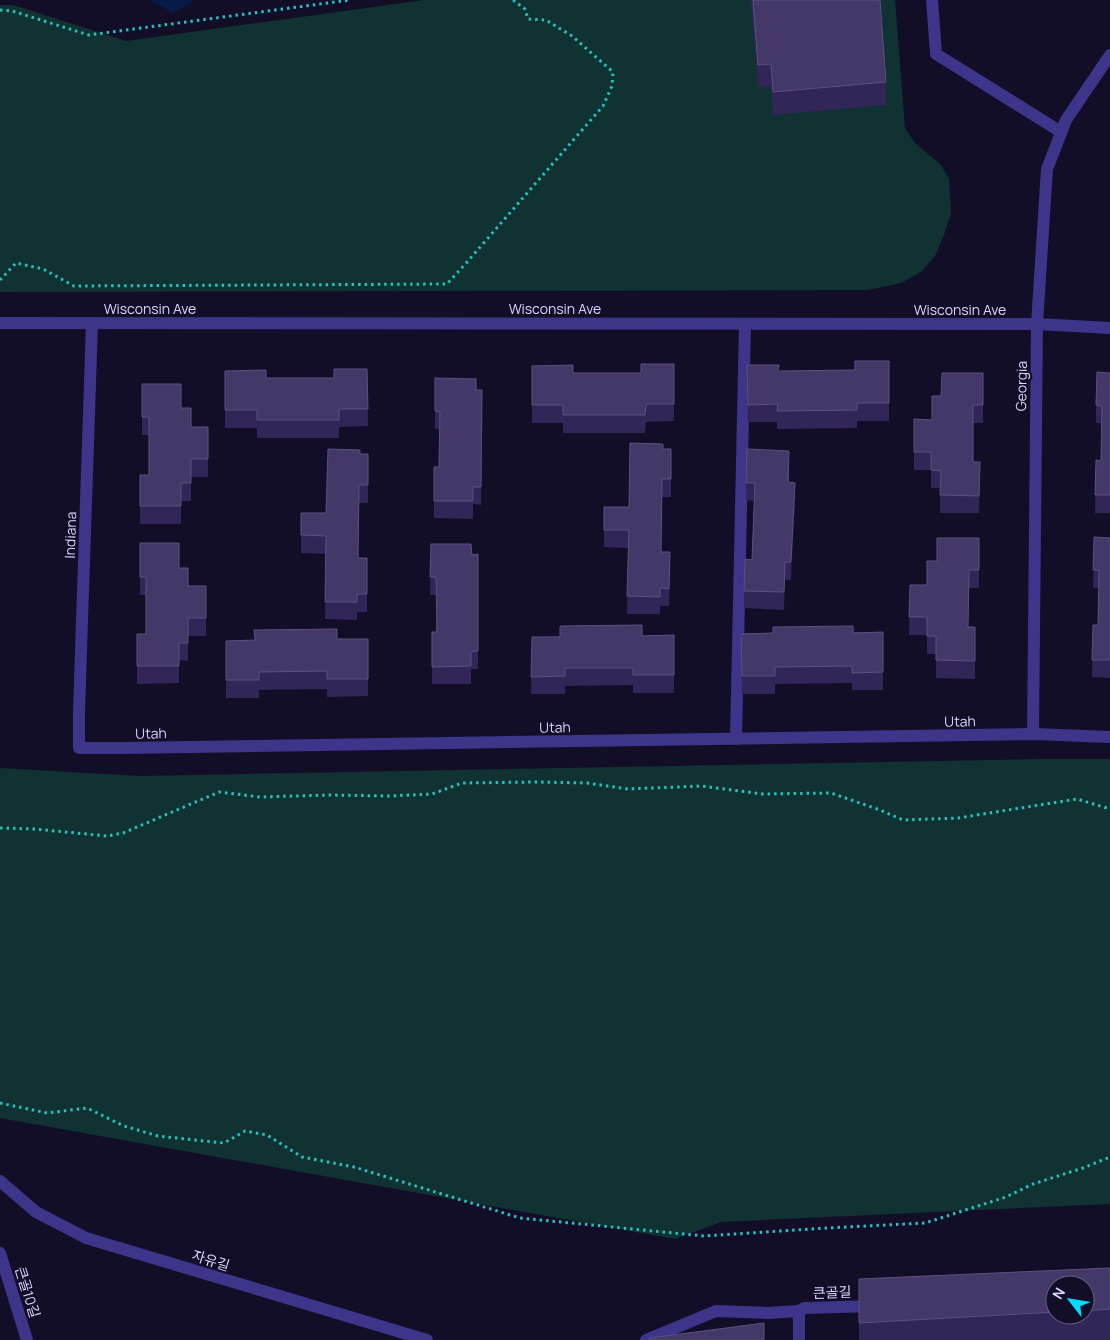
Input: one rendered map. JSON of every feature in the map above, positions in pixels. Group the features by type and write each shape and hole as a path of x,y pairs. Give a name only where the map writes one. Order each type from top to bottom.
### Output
{"street":[{"path":"932,0 936,54 1061,132"},
{"name":"Georgia","path":"1033,734 1037,324 1047,169 1066,120 1110,55"},
{"name":"Wisconsin Ave","path":"0,323 1037,324 1110,328"},
{"name":"Indiana","path":"79,748 92,323"},
{"path":"736,739 745,324"},
{"name":"Utah","path":"79,748 1033,734 1110,737"},
{"name":"자유길","path":"0,1181 36,1212 86,1238 427,1340"},
{"name":"큰골10길","path":"0,1253 27,1340"},
{"name":"큰골길","path":"646,1340 716,1311 768,1313 804,1308 891,1306"},
{"path":"799,1310 799,1340"}],"path":[{"path":"0,10 12,11 89,35 350,0"},
{"path":"0,280 16,264 43,269 74,286 447,284 603,106 612,86 613,72 579,41 546,20 528,19 525,9 513,0"},
{"path":"0,828 35,829 107,836 123,833 219,792 260,797 389,796 432,794 462,783 587,783 628,789 701,786 763,794 831,793 903,820 958,818 1077,799 1110,809"},
{"path":"0,1103 47,1113 87,1108 124,1126 158,1136 224,1142 245,1131 267,1135 302,1157 354,1167 520,1218 704,1236 925,1223 1006,1197 1033,1184 1110,1157"}],"green space":[{"path":"424,0 895,0 905,128 915,143 941,165 949,179 951,213 935,256 921,272 901,283 868,290 0,292 0,5 13,5 126,41"},
{"path":"1110,759 1110,1204 721,1222 675,1239 0,1118 0,768 141,776"}],"water":[{"path":"150,0 194,0 173,13"}],"building":[{"path":"753,0 880,0 886,82 773,92 771,64 758,65"},
{"path":"855,361 889,361 889,403 857,403 857,410 777,411 778,404 748,405 747,365 779,365 778,371 855,370"},
{"path":"641,364 674,364 674,404 646,404 645,415 563,415 563,405 532,405 532,366 573,365 573,373 641,373"},
{"path":"334,369 367,369 368,409 339,409 339,420 257,420 257,410 225,410 225,371 266,370 266,378 334,378"},
{"path":"1097,372 1110,373 1110,495 1095,495 1096,460 1101,461 1102,406 1096,405"},
{"path":"942,373 983,373 983,405 973,405 973,462 980,462 979,496 940,495 941,471 931,470 931,452 914,452 914,419 932,420 932,396 941,396"},
{"path":"435,378 476,379 476,390 482,390 481,487 473,487 473,501 434,501 434,467 439,467 440,412 435,411"},
{"path":"142,384 181,384 181,408 191,408 191,427 208,427 208,459 191,459 191,483 181,483 181,506 140,506 140,475 149,475 149,417 142,417"},
{"path":"630,443 663,444 663,449 671,449 671,479 662,479 661,552 670,552 669,589 660,588 660,597 627,596 629,530 604,530 604,507 629,507"},
{"path":"328,449 360,450 360,454 368,454 368,485 359,485 358,558 367,558 367,594 357,594 357,602 325,602 326,536 301,535 301,513 326,513"},
{"path":"747,449 789,451 788,482 795,483 791,562 785,562 784,592 744,591 745,559 752,560 755,483 746,483"},
{"path":"1094,537 1110,538 1110,660 1092,660 1093,625 1098,625 1099,570 1093,570"},
{"path":"937,538 979,538 979,570 969,570 968,627 975,627 975,661 936,660 936,636 927,636 927,617 909,617 910,585 927,585 927,561 937,561"},
{"path":"140,543 179,543 179,568 188,568 188,586 206,586 206,618 188,618 188,643 179,643 179,666 137,666 137,634 146,634 146,577 140,577"},
{"path":"431,544 471,544 472,555 478,554 478,651 471,652 471,666 432,667 432,632 437,632 436,577 430,577"},
{"path":"642,625 642,636 674,635 674,675 633,675 633,668 565,668 565,676 531,677 532,637 560,637 560,626"},
{"path":"853,626 853,633 883,632 883,672 852,673 852,666 775,667 775,676 742,676 741,634 773,633 773,627"},
{"path":"337,629 337,639 368,639 368,679 327,679 327,671 259,672 259,680 226,680 226,641 255,640 254,630"},
{"path":"1110,1268 1110,1309 1095,1310 1095,1275 1045,1275 1045,1313 859,1323 859,1279"},
{"path":"764,1323 764,1340 648,1340 650,1338"}]}
